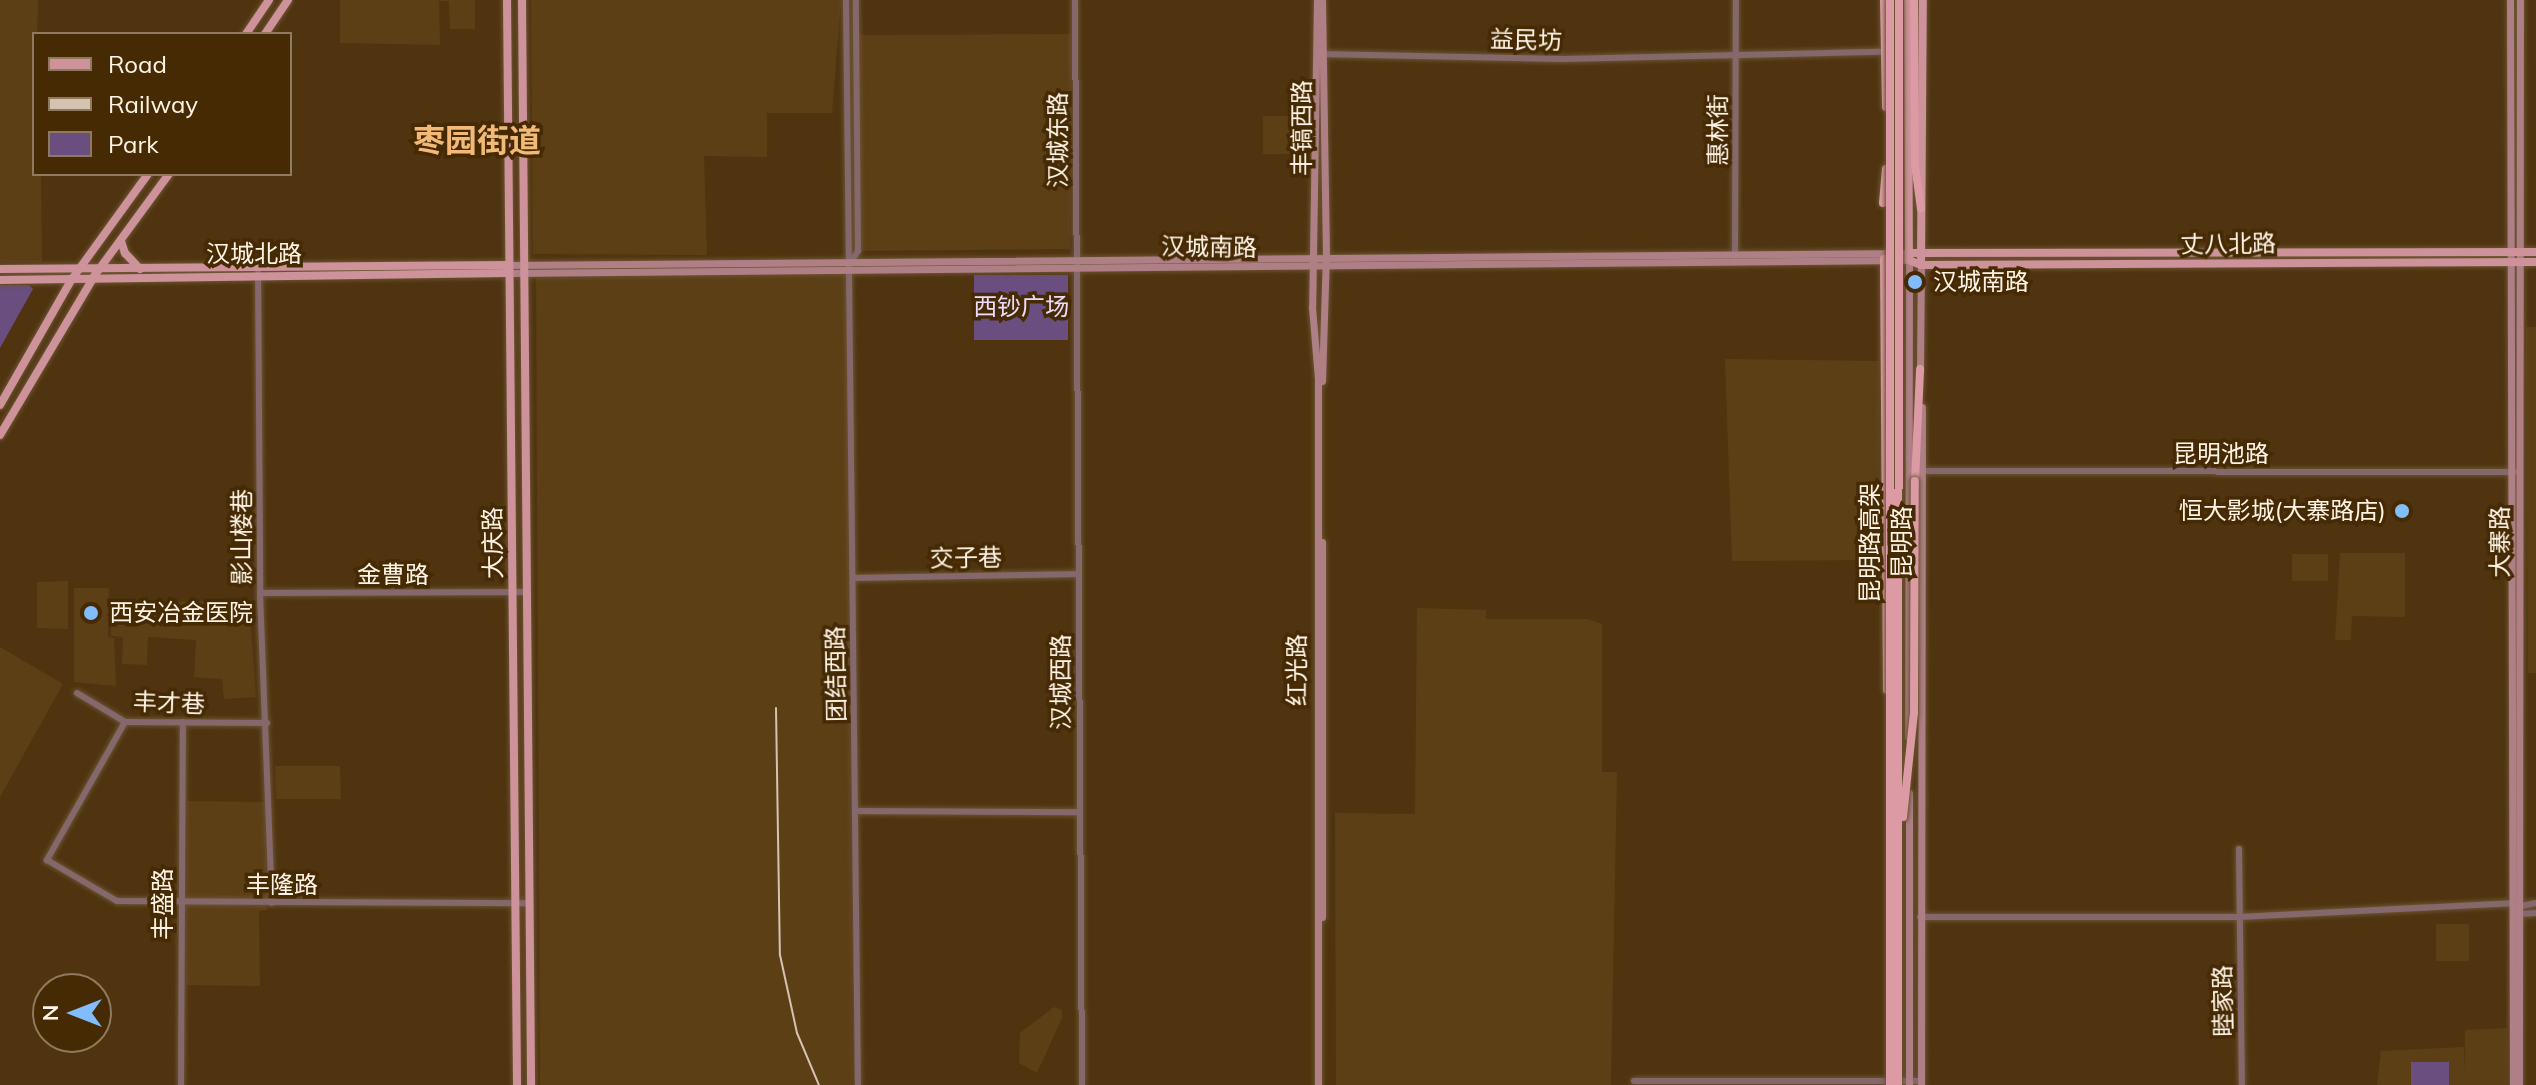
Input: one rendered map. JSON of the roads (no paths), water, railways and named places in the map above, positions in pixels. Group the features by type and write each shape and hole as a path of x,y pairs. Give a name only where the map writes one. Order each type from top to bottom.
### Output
{"highway":[{"path":"1883,203 1886,176 1887,0"},
{"name":"昆明路高架","path":"1887,0 1890,1085"},
{"name":"昆明路高架","path":"1898,1085 1899,0"},
{"path":"1911,0 1914,147 1921,209"},
{"path":"1884,259 1883,629 1890,715"},
{"path":"1898,845 1914,713 1915,481 1920,369"}],"main road":[{"path":"247,32 269,0"},
{"path":"266,32 288,0"},
{"name":"大庆路","path":"507,0 517,1085"},
{"name":"大庆路","path":"522,0 531,1085"},
{"name":"丰镐西路","path":"1315,256 1320,0"},
{"name":"昆明路","path":"1909,1083 1911,0"},
{"name":"昆明路","path":"1921,1083 1923,0"},
{"name":"大寨路","path":"2510,0 2516,472 2513,1085"},
{"path":"2520,0 2523,253"},
{"name":"丰镐西路","path":"1319,54 1326,256"},
{"path":"0,405 72,279 147,176"},
{"path":"0,435 97,273 168,176"},
{"path":"121,241 125,253 141,269"},
{"name":"丈八北路","path":"2513,259 2523,253 2536,252"},
{"name":"汉城南路","path":"1076,264 1315,256 1909,256"},
{"name":"红光路","path":"1315,256 1312,267 1318,378 1320,1085"},
{"name":"红光路","path":"1320,1085 1326,256"},
{"name":"汉城南路","path":"509,269 1076,264 1326,267 1735,257 1884,259 1909,256"},
{"name":"丈八北路","path":"1909,256 1921,261 2513,259 2536,262"},
{"name":"汉城北路","path":"0,269 81,268 97,273 509,269"},
{"name":"汉城北路","path":"0,280 72,279 141,269 258,271"},
{"name":"大寨路","path":"2516,908 2519,1085"}],"street":[{"name":"团结西路","path":"846,0 858,1085"},
{"name":"团结西路","path":"851,265 858,251 856,0"},
{"name":"汉城东路","path":"1075,0 1076,279"},
{"name":"惠林街","path":"1735,257 1736,0"},
{"name":"益民坊","path":"1319,54 1563,59 1880,52"},
{"name":"影山楼巷","path":"258,271 260,593 272,903"},
{"name":"汉城西路","path":"1076,279 1082,1085"},
{"name":"昆明池路","path":"1923,471 2516,472"},
{"name":"交子巷","path":"854,578 1078,574"},
{"name":"金曹路","path":"260,593 527,592"},
{"name":"丰才巷","path":"77,693 125,722 267,723"},
{"name":"丰隆路","path":"125,722 47,860 117,901 529,903"},
{"name":"丰盛路","path":"181,1085 183,722"},
{"path":"856,811 1080,812"},
{"name":"睦家路","path":"2239,849 2242,1085"},
{"path":"1920,917 2239,917 2516,908 2536,903"},
{"path":"2516,908 2536,913"},
{"path":"1634,1081 1921,1083"}],"railway":[{"path":"776,708 780,955 797,1033 819,1085"}],"place":[{"name":"汉城南路","path":"1915,282"},
{"name":"恒大影城(大寨路店)","path":"2402,511"},
{"name":"西安冶金医院","path":"91,613"}],"district":[{"name":"枣园街道","path":"477,140"}],"park label":[{"name":"西钞广场","path":"1021,307"}]}
